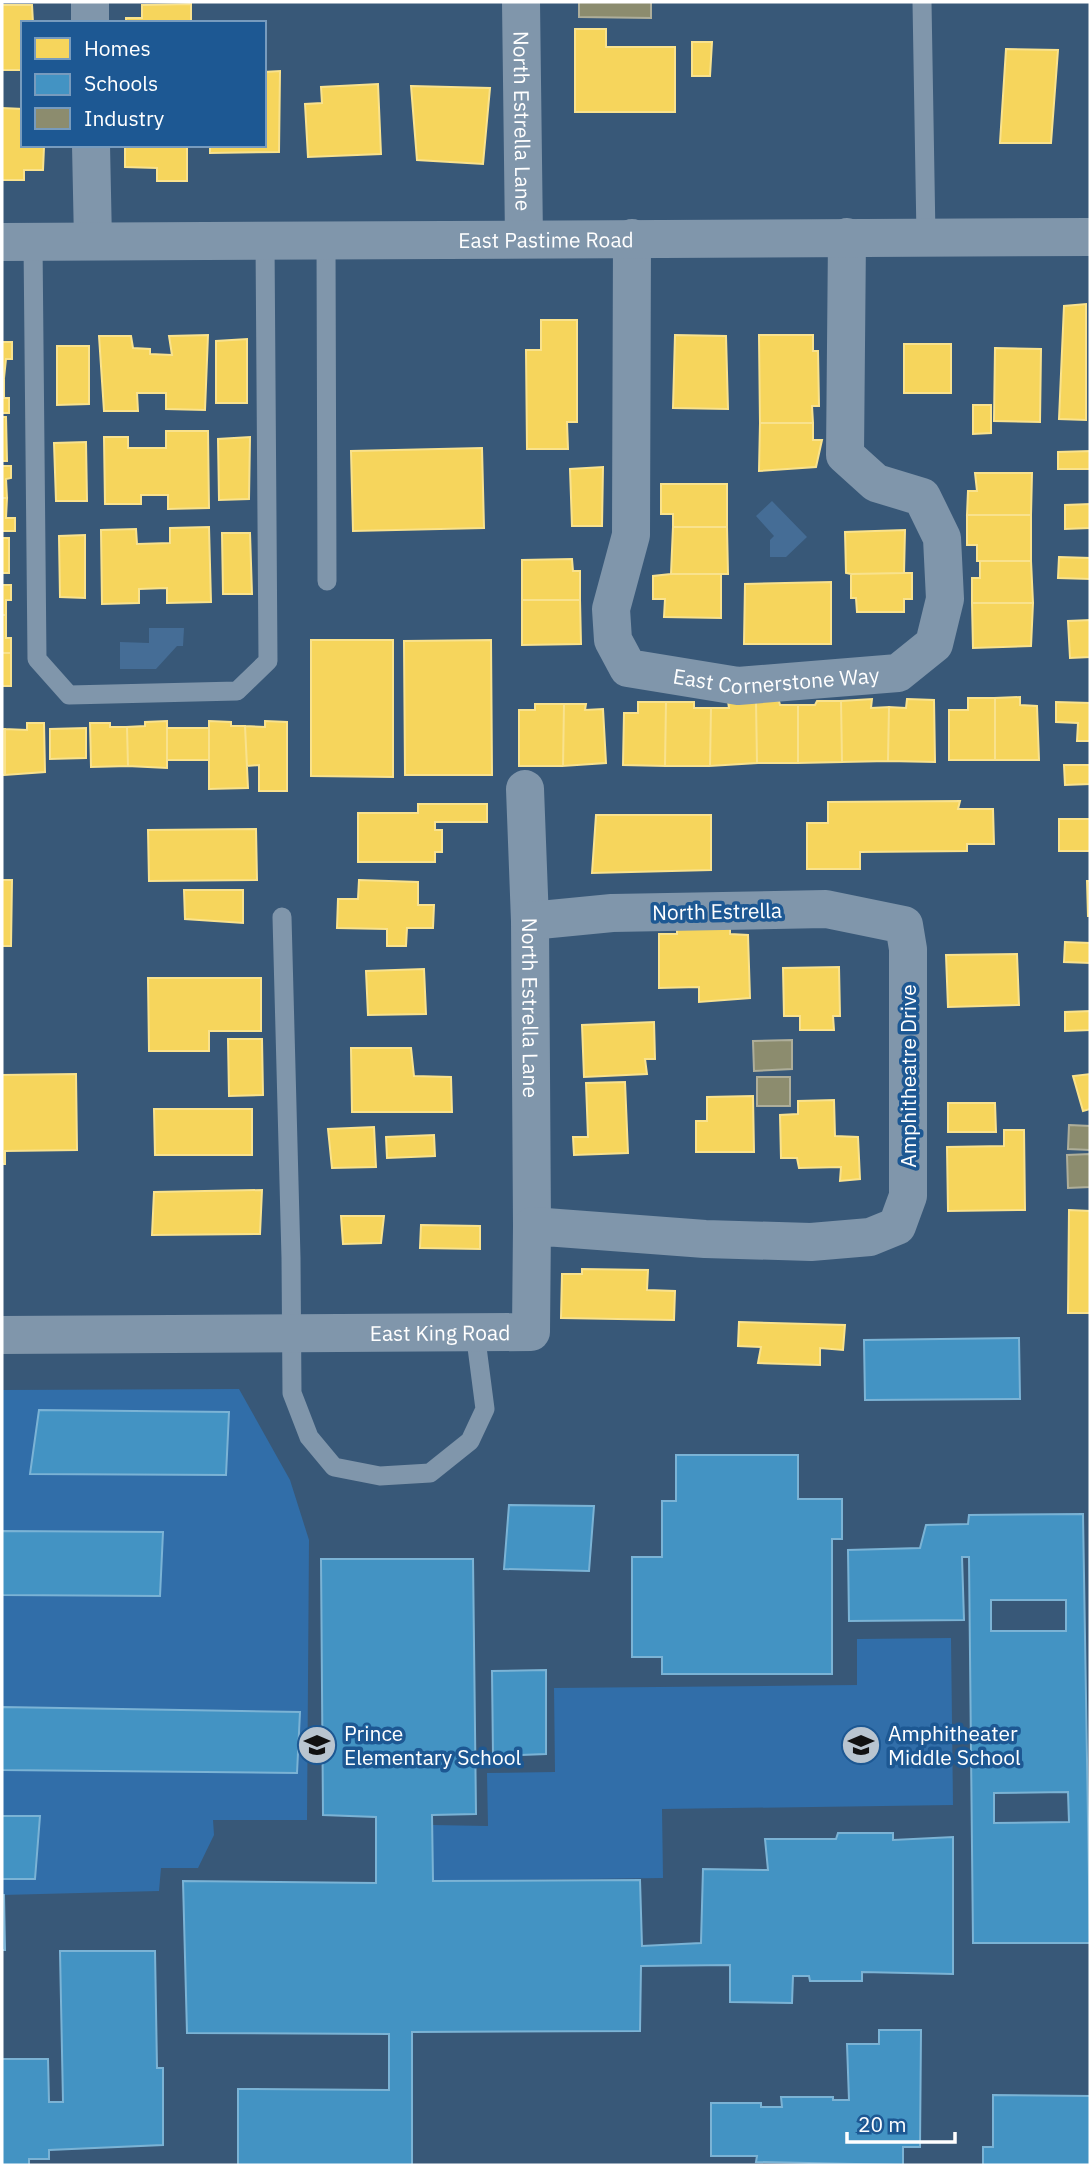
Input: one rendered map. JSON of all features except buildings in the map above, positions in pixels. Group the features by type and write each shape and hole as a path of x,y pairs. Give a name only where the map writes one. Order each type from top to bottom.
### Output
{"street":[{"path":"90,2 90,21"},
{"name":"North Estrella Lane","path":"520,2 524,239"},
{"path":"92,147 93,241"},
{"name":"East Cornerstone Way","path":"632,238 631,534 611,609 613,640 628,668 738,686 898,673 934,644 945,598 942,538 922,497 876,483 845,455 847,237"},
{"name":"East Pastime Road","path":"17,242 1090,237"},
{"name":"North Estrella Lane","path":"526,789 530,921 532,1226"},
{"name":"North Estrella","path":"530,921 612,913 826,909 904,925"},
{"name":"Amphitheatre Drive","path":"532,1226 811,1242 870,1237 897,1226 908,1196 908,949 904,925"},
{"name":"East King Road","path":"2,1335 531,1332 532,1226"}],"lane":[{"path":"922,2 926,237"},
{"path":"17,242 37,660 69,695 237,691 268,661 265,240"},
{"path":"326,240 327,581"},
{"path":"282,917 292,1392 309,1437 334,1467 380,1476 429,1473 470,1441 485,1409 475,1332"}],"shaded area":[{"path":"772,501 807,537 786,557 770,557 770,540 774,536 756,516"},
{"path":"149,628 184,628 183,646 177,646 156,669 120,669 120,642 149,643"},
{"path":"239,1389 290,1480 309,1540 307,1820 213,1820 214,1835 198,1868 161,1868 159,1891 2,1895 2,1390"},
{"path":"951,1638 953,1805 662,1809 663,1878 433,1881 432,1825 488,1826 487,1773 555,1772 554,1688 857,1685 857,1639"}],"place":[{"name":"Prince Elementary School","path":"317,1745"},
{"name":"Amphitheater Middle School","path":"861,1745"}]}
